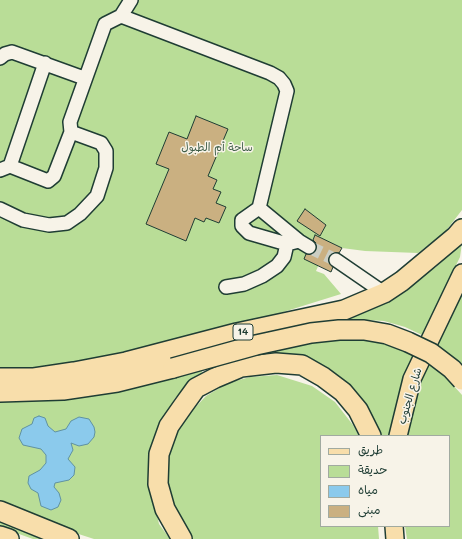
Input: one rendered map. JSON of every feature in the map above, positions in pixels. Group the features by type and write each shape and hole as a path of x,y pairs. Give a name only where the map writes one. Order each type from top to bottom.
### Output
{"highway":[{"name":"14","path":"0,378 34,378 126,362 237,333 344,310 384,293 402,282 456,236 462,229"},
{"path":"0,392 63,390 117,382 256,345 311,333 339,330 364,330 387,334 408,342 432,353 452,369 462,380"},
{"path":"182,539 165,509 158,484 159,454 169,426 196,388 240,367 276,363 302,365 323,376 343,392 358,410 370,435"},
{"path":"2,512 69,539"},
{"path":"0,536 9,539"}],"main road":[{"name":"شارع الجنوب","path":"398,435 412,379 462,273"},
{"path":"394,527 395,539"}],"street":[{"path":"45,63 5,168 48,181 54,176 71,132 70,122 84,78 105,24 121,16 131,0"},
{"path":"121,16 270,73 279,78 284,84 287,91 259,208 242,220 242,226 249,233 299,244"},
{"path":"0,58 5,54 12,52 84,78"},
{"path":"0,209 23,220 49,225 67,223 80,214 97,196 106,168 106,151 101,143 78,136 71,132"},
{"path":"259,208 299,244"},
{"path":"226,287 244,284 262,276 278,266 284,257 299,244"},
{"path":"336,260 384,293"}],"green space":[{"name":"ساحة أم الطبول","path":"0,0 462,0 462,210 445,232 418,253 365,251 342,248 334,244 326,248 316,271 324,274 341,294 264,318 118,355 53,367 0,371"},
{"path":"462,243 460,257 422,335 405,327 384,321 333,318 414,282 436,267"},
{"path":"462,290 462,365 434,342"},
{"path":"340,336 382,340 415,355 392,435 379,435 371,415 355,391 329,371 244,358 243,355"},
{"path":"425,361 443,374 462,395 462,539 407,539 405,527 450,527 450,435 406,435 411,407"},
{"path":"204,367 201,374 175,398 154,440 150,463 151,489 159,524 170,539 94,539 60,528 0,501 0,400"},
{"path":"277,375 312,386 335,402 353,425 358,435 320,435 320,527 378,527 379,539 190,539 175,517 167,477 168,453 175,435 190,413 206,396 228,383 250,377"},
{"path":"0,519 51,539 33,539 19,534 0,526"}],"water":[{"path":"39,416 45,418 48,426 55,432 66,429 71,421 79,417 89,419 95,432 94,437 88,444 79,446 71,443 73,450 68,459 75,467 74,475 69,480 55,483 54,487 59,493 61,500 58,507 51,510 41,506 38,493 31,489 28,483 29,476 40,470 46,463 46,455 41,449 23,445 19,438 22,429 32,424 34,418"}],"building":[{"path":"196,116 228,129 208,176 217,180 213,189 221,192 216,203 226,207 219,223 206,218 204,222 195,218 186,241 146,224 169,169 156,164 169,132 187,139"},
{"path":"305,209 326,225 320,236 297,221"},
{"path":"315,235 342,248 339,253 333,253 329,256 329,263 333,267 331,272 304,259 306,254 313,254 316,251 316,243 313,240"}],"tunnel":[{"path":"309,247 336,260"}]}
